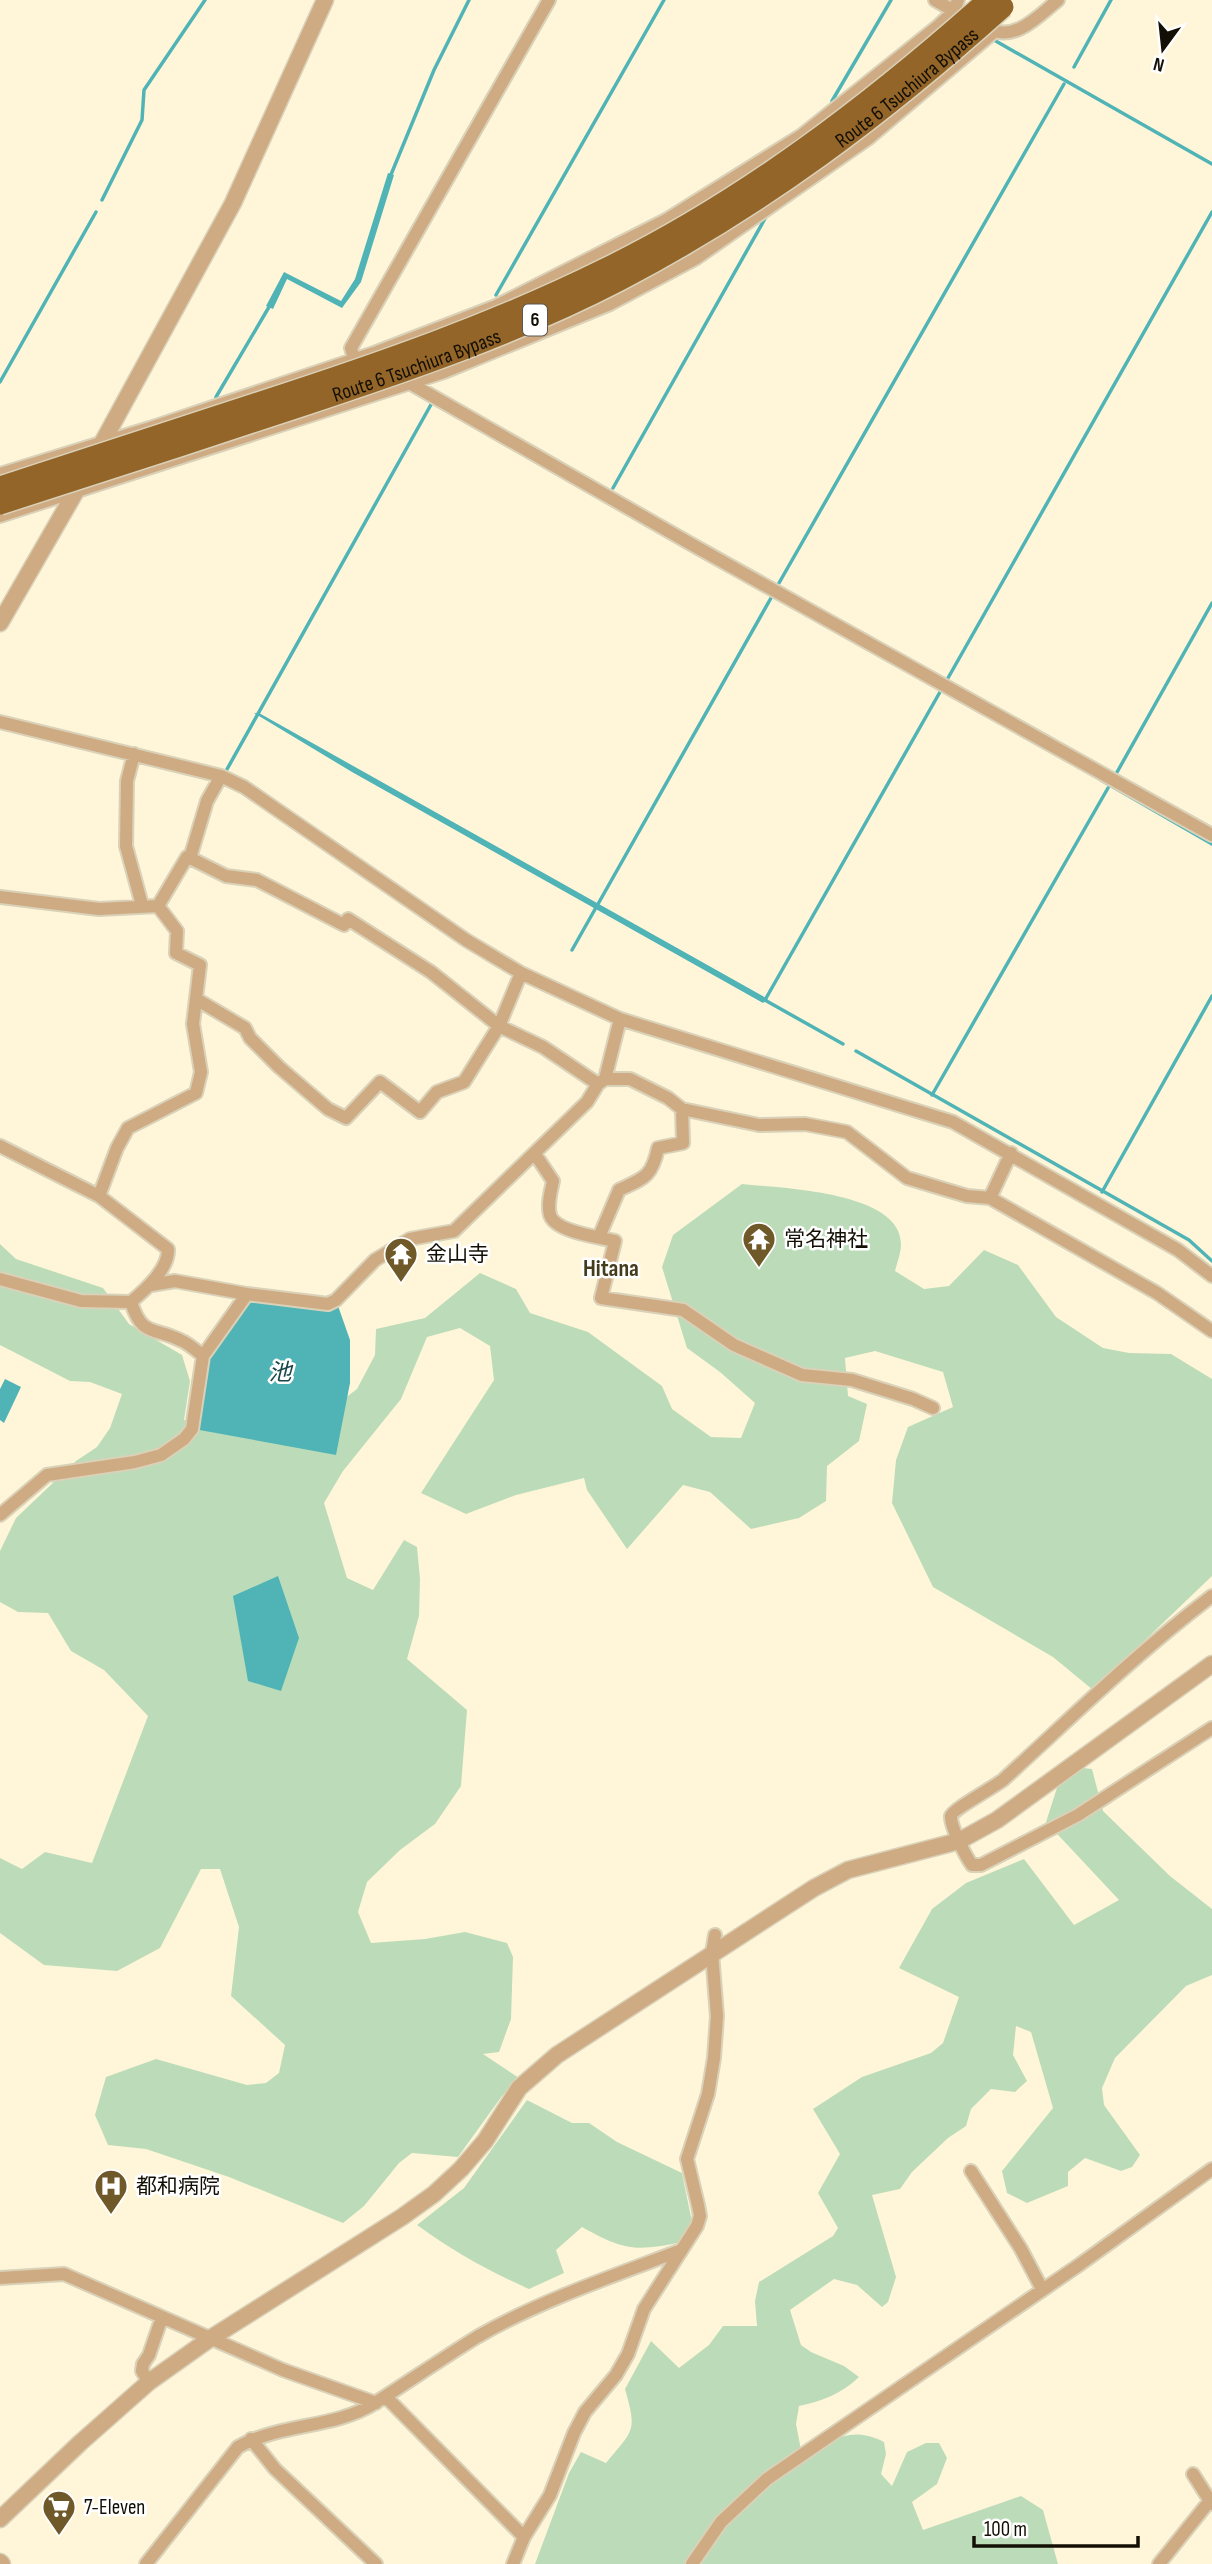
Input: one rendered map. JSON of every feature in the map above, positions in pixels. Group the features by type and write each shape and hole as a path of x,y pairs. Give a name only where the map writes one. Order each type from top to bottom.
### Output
{"highway":[{"name":"Route 6 Tsuchiura Bypass","path":"0,487 429,346 527,306 607,268 669,235 778,167 996,3"},
{"name":"Route 6 Tsuchiura Bypass","path":"0,504 378,381 511,330 618,281 705,232 796,174 932,70 996,3"}],"street":[{"path":"0,623 76,491 233,203 325,0"},
{"path":"354,359 351,348 549,0"},
{"path":"935,0 956,6 994,32 1019,32 1058,0"},
{"path":"0,474 150,428 354,359 496,306 666,220 802,135 956,6"},
{"path":"0,516 444,372 610,304 695,259 869,138 994,32"},
{"path":"354,359 409,382 691,544 1212,835"},
{"path":"0,722 221,776 244,787 466,940 521,973 620,1019 953,1122 1178,1250 1212,1276"},
{"path":"134,754 127,781 126,846 142,905"},
{"path":"190,858 207,801 221,776"},
{"path":"158,906 187,857 226,876 257,880 344,926 348,919 431,972 499,1026 543,1047 602,1082 630,1079 668,1098 682,1109 759,1125 805,1125 847,1132 907,1178 967,1196 990,1198 1157,1293 1212,1331"},
{"path":"0,897 99,909 158,906 177,931 176,953 200,965 193,1024 201,1072 196,1093 128,1128 117,1148 99,1196"},
{"path":"196,999 245,1028 250,1038 279,1067 328,1109 346,1118 380,1082 419,1112 437,1092 464,1082 499,1026 521,973"},
{"path":"151,1285 175,1281 247,1294 328,1304 336,1300 374,1260 410,1239 454,1231 587,1102 602,1082 620,1019"},
{"path":"599,1237 618,1190 644,1178 652,1171 658,1148 683,1143 682,1109"},
{"path":"0,1146 99,1196 168,1249 168,1256 151,1285 131,1302 80,1301 0,1279"},
{"path":"990,1198 1011,1153"},
{"path":"534,1154 553,1181 550,1216 558,1227 615,1241 601,1298 683,1310 734,1345 802,1375 852,1380 913,1399 933,1409"},
{"path":"0,1515 47,1475 135,1462 161,1455 184,1439 191,1429 203,1356 247,1294"},
{"path":"131,1302 135,1314 145,1328 182,1340 203,1356"},
{"path":"1212,1596 1168,1630 993,1788 955,1810 951,1816 967,1859 972,1865 981,1865 1078,1815 1212,1728"},
{"path":"0,2519 149,2382 211,2338 402,2217 433,2194 461,2169 477,2150 519,2088 556,2055 814,1888 848,1870 959,1841 1020,1805 1212,1664"},
{"path":"513,2564 524,2537 551,2495 574,2433 585,2412 616,2375 628,2354 644,2309 697,2226 699,2216 687,2159 708,2094 714,2058 717,2016 712,1953 715,1935"},
{"path":"692,2564 721,2522 767,2479 1212,2169"},
{"path":"971,2171 1021,2249 1042,2289"},
{"path":"146,2564 220,2467 238,2447 251,2439 337,2419 381,2400 478,2337 626,2270 679,2251"},
{"path":"0,2278 64,2274 282,2370 381,2400 524,2537"},
{"path":"149,2382 142,2371 143,2364 149,2355 162,2317"},
{"path":"251,2439 275,2469 376,2564"},
{"path":"1159,2564 1211,2501 1193,2474"}],"green space":[{"path":"742,1184 835,1196 860,1203 881,1213 896,1226 901,1244 895,1271 924,1289 949,1286 984,1250 1018,1265 1056,1317 1103,1348 1129,1353 1171,1354 1212,1379 1212,1576 1093,1690 1053,1657 933,1587 892,1503 896,1460 908,1427 953,1407 943,1372 875,1351 845,1358 848,1396 867,1404 859,1441 827,1466 826,1501 799,1518 751,1529 710,1492 683,1485 627,1549 587,1490 584,1478 516,1495 466,1514 421,1493 494,1380 490,1346 460,1328 427,1337 401,1399 343,1471 324,1503 347,1578 373,1590 404,1540 417,1547 419,1616 407,1659 467,1710 461,1786 435,1824 400,1850 367,1882 358,1912 371,1943 425,1939 465,1932 507,1943 513,1957 511,2019 499,2052 483,2054 519,2078 502,2096 458,2157 412,2153 399,2163 364,2206 343,2223 229,2177 146,2149 108,2145 95,2115 106,2077 156,2059 247,2085 266,2083 279,2073 285,2045 231,1996 239,1927 220,1869 201,1869 160,1948 117,1971 44,1965 0,1933 0,1858 22,1869 45,1852 92,1863 148,1716 104,1670 71,1651 48,1613 18,1612 0,1602 0,1551 16,1518 76,1461 97,1447 110,1428 122,1394 90,1382 70,1381 0,1345 0,1244 16,1259 103,1288 129,1324 182,1355 190,1381 184,1420 237,1428 316,1420 357,1389 375,1355 376,1329 425,1318 480,1273 516,1289 530,1313 588,1332 662,1386 672,1409 711,1437 741,1438 755,1403 687,1348 662,1267 673,1235"},
{"path":"1064,1766 1092,1769 1103,1811 1170,1876 1212,1909 1212,1975 1186,1986 1115,2058 1102,2088 1104,2105 1140,2155 1132,2167 1121,2171 1085,2158 1068,2172 1068,2186 1027,2203 1007,2193 1002,2171 1053,2108 1031,2032 1016,2026 1013,2055 1027,2081 1015,2092 991,2089 971,2109 966,2126 948,2138 912,2172 900,2189 872,2195 896,2277 888,2302 882,2307 857,2285 834,2279 790,2310 801,2345 844,2366 859,2377 831,2396 799,2406 796,2424 803,2460 841,2437 872,2437 884,2442 886,2454 881,2474 892,2486 907,2452 926,2443 939,2443 947,2458 937,2484 912,2502 923,2530 1021,2496 1043,2510 1058,2564 535,2564 569,2473 581,2452 606,2463 627,2436 632,2422 625,2389 651,2341 679,2368 709,2345 723,2326 757,2326 755,2301 759,2282 833,2236 838,2228 818,2193 840,2154 813,2109 862,2077 931,2053 943,2043 959,1997 899,1968 932,1909 966,1883 1024,1859 1074,1925 1119,1900 1046,1822"},
{"path":"527,2100 572,2123 589,2123 617,2142 682,2173 692,2222 682,2242 652,2247 630,2247 582,2227 556,2250 564,2273 529,2289 471,2260 417,2225 464,2188"}],"water":[{"path":"388,173 394,175 361,282 342,308 287,279 273,309 266,306 284,272 341,301 355,279"},
{"path":"254,713 259,713 768,999 763,1003 352,772"},
{"name":"池","path":"247,1296 337,1303 350,1340 350,1383 336,1455 194,1429 206,1357"},
{"path":"5,1379 21,1387 4,1423 0,1420 0,1389"},
{"path":"278,1576 299,1638 281,1691 248,1681 233,1596"}],"waterway":[{"path":"102,200 142,120 144,90 205,0"},
{"path":"390,177 434,70 469,0"},
{"path":"496,295 664,0"},
{"path":"832,101 891,0"},
{"path":"1074,67 1111,0"},
{"path":"994,40 1212,164"},
{"path":"779,583 1064,84"},
{"path":"0,382 96,212"},
{"path":"948,678 1212,212"},
{"path":"613,488 767,215"},
{"path":"216,397 269,307"},
{"path":"226,771 433,401"},
{"path":"572,950 771,598"},
{"path":"1116,774 1212,603"},
{"path":"765,1000 940,692"},
{"path":"1101,780 1212,844"},
{"path":"932,1095 1108,788"},
{"path":"1102,1192 1212,996"},
{"path":"763,999 843,1044"},
{"path":"856,1051 1189,1240 1212,1261"}],"place":[{"name":"常名神社","path":"759,1269"},
{"name":"金山寺","path":"401,1284"},
{"name":"都和病院","path":"111,2216"},
{"name":"7-Eleven","path":"59,2537"}],"district":[{"name":"Hitana","path":"611,1268"}]}
